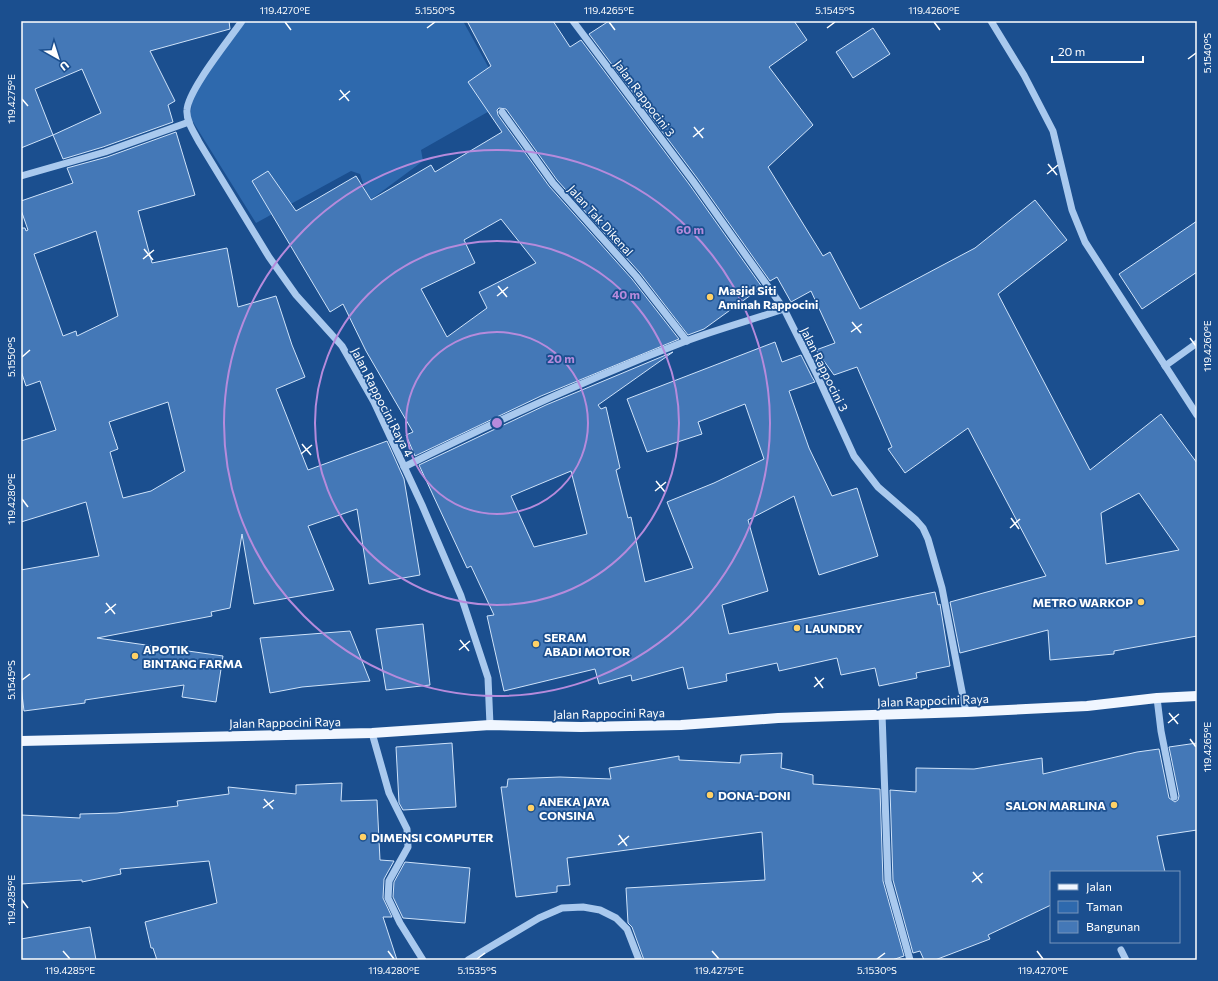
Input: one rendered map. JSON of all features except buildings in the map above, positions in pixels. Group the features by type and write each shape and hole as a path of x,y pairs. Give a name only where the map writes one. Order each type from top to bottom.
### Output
{"main road":[{"name":"Jalan Rappocini Raya","path":"21,741 372,733 490,725 582,727 680,725 778,718 966,712 1087,706 1157,698 1197,696"}],"street":[{"path":"21,176 105,152 189,122 187,110 193,92 242,21"},
{"name":"Jalan Rappocini 3","path":"573,21 693,180 784,309 817,375 854,456 874,483 916,520 928,539 942,588 966,712"},
{"path":"991,21 1024,75 1053,130 1072,210 1086,242 1197,415"},
{"name":"Jalan Tak Dikenal","path":"502,112 553,183 636,276 687,341"},
{"name":"Jalan Rappocini Raya 4","path":"189,122 198,142 269,256 296,295 330,331 350,359 374,402 461,596 488,678 490,725"},
{"path":"404,467 558,395 687,341 784,309"},
{"path":"1165,366 1197,343"},
{"path":"1157,698 1161,731 1174,797"},
{"path":"882,714 888,880 910,960"},
{"path":"372,733 388,793 406,829 408,847 388,881 388,898 400,923 423,960"},
{"path":"468,960 539,918 562,908 583,907 600,910 616,918 627,929 640,960"},
{"path":"1121,950 1126,960"}],"green space":[{"path":"245,21 463,21 507,101 421,150 423,161 369,201 360,174 351,171 256,223 190,117 194,89"}],"place":[{"name":"Masjid Siti Aminah Rappocini","path":"710,297"},
{"name":"METRO WARKOP","path":"1141,602"},
{"name":"LAUNDRY","path":"797,628"},
{"name":"SERAM ABADI MOTOR","path":"536,644"},
{"name":"APOTIK BINTANG FARMA","path":"135,656"},
{"name":"DONA-DONI","path":"710,795"},
{"name":"SALON MARLINA","path":"1114,805"},
{"name":"ANEKA JAYA CONSINA","path":"531,808"},
{"name":"DIMENSI COMPUTER","path":"363,837"}]}
